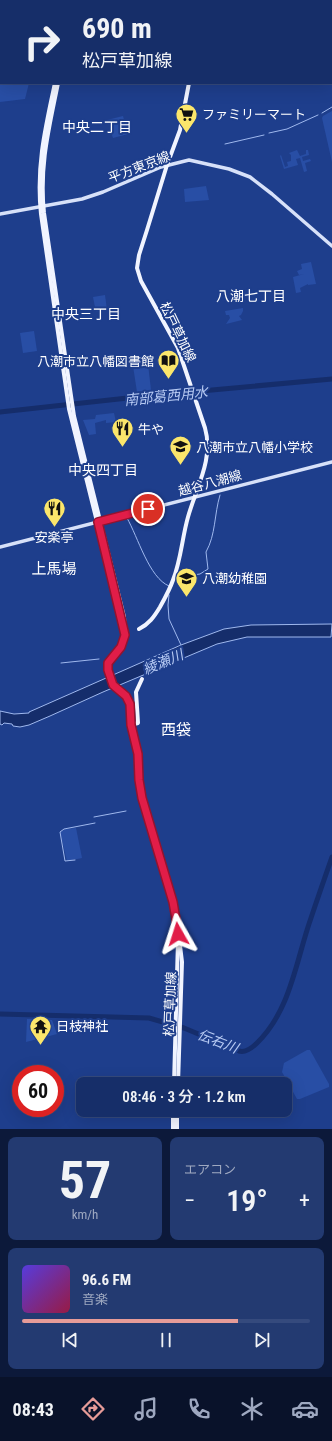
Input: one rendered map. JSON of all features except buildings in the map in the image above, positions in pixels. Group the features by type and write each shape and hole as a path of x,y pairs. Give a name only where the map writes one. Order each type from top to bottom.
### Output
{"main road":[{"name":"松戸草加線","path":"55,84 41,154 39,178 42,206 71,409 99,521 124,632 123,644 108,663 108,670 113,685 122,693 130,704 131,725 138,754 139,780 142,798 173,902 177,925 182,962 178,1023 178,1077"},
{"name":"松戸草加線","path":"42,206 42,178 45,147 58,84"},
{"name":"松戸草加線","path":"139,629 150,622 168,593 172,583 194,497 206,462 208,450 207,435 178,348 141,281 137,268 139,255 182,122 189,84"},
{"name":"平方東京線","path":"0,214 74,201 99,194 146,172 184,160 229,169 250,177 332,246"},
{"name":"越谷八潮線","path":"0,547 332,462"},
{"path":"131,725 138,723 136,692 142,679"},
{"name":"松戸草加線","path":"175,1077 178,1030"},
{"path":"173,1117 173,1129"},
{"path":"177,1117 177,1129"}],"shaded area":[{"path":"0,84 29,84 25,99 0,102"},
{"path":"332,111 332,162 322,118"},
{"path":"123,116 128,134 113,138 107,120"},
{"path":"297,150 300,156 306,154 306,150 308,150 309,155 302,157 303,161 310,159 311,161 305,163 307,171 304,172 300,158 296,159 298,165 284,169 280,156 281,155 285,167 288,166 287,162 291,161 291,155 289,153"},
{"path":"206,186 209,200 185,202 184,189"},
{"path":"311,262 316,284 308,284 300,288 301,292 296,293 293,277 304,274 299,275 297,271 302,269 301,264"},
{"path":"105,295 107,310 96,312 93,297"},
{"path":"243,308 241,315 239,316 242,320 226,324 230,318 229,315 226,315 225,311"},
{"path":"34,331 37,351 23,353 20,333"},
{"path":"148,364 151,390 137,392 133,366"},
{"path":"114,413 116,422 106,423 106,420 95,423 96,434 89,435 83,420 95,419 96,415"},
{"path":"76,828 82,858 67,861 60,832 65,829"},
{"path":"27,1019 52,1020 57,1034 26,1042"},
{"path":"307,1050 310,1050 329,1084 329,1087 297,1099 292,1090 292,1077 285,1077 282,1072 284,1063"}],"water":[{"name":"綾瀬川","path":"332,624 331,637 247,637 217,644 29,725 20,727 13,726 12,724 0,724 0,711 14,714 29,713 181,645 224,629 251,625"}],"waterway":[{"path":"322,113 332,107"},
{"path":"269,133 287,129 318,115"},
{"path":"225,144 264,135"},
{"name":"南部葛西用水","path":"0,412 146,396 332,379"},
{"path":"179,577 200,574 208,569 206,552 212,538 220,495"},
{"path":"127,518 150,566 162,582 169,586"},
{"name":"綾瀬川","path":"169,595 169,619 181,645"},
{"path":"61,663 99,659"},
{"path":"94,817 126,811"},
{"path":"75,860 65,861 60,832 64,829 95,823"},
{"name":"伝右川","path":"0,1014 149,1018 184,1028 239,1051 249,1050 268,1030 278,1015 285,1000 332,857"}],"place":[{"name":"ファミリーマート","path":"187,134"},
{"name":"八潮市立八幡図書館","path":"169,380"},
{"name":"牛や","path":"123,448"},
{"name":"八潮市立八幡小学校","path":"181,466"},
{"name":"安楽亭","path":"54,528"},
{"name":"八潮幼稚園","path":"187,598"},
{"name":"日枝神社","path":"40,1046"}],"district":[{"name":"中央二丁目","path":"97,127"},
{"name":"八潮七丁目","path":"251,296"},
{"name":"中央三丁目","path":"86,314"},
{"name":"中央四丁目","path":"103,470"},
{"name":"上馬場","path":"54,569"},
{"name":"西袋","path":"176,730"}],"route":[{"path":"148,509 98,522 125,635 123,644 113,655 107,667 113,685 117,690 126,696 130,704 131,725 138,754 139,780 142,798 173,902 178,934"}]}
